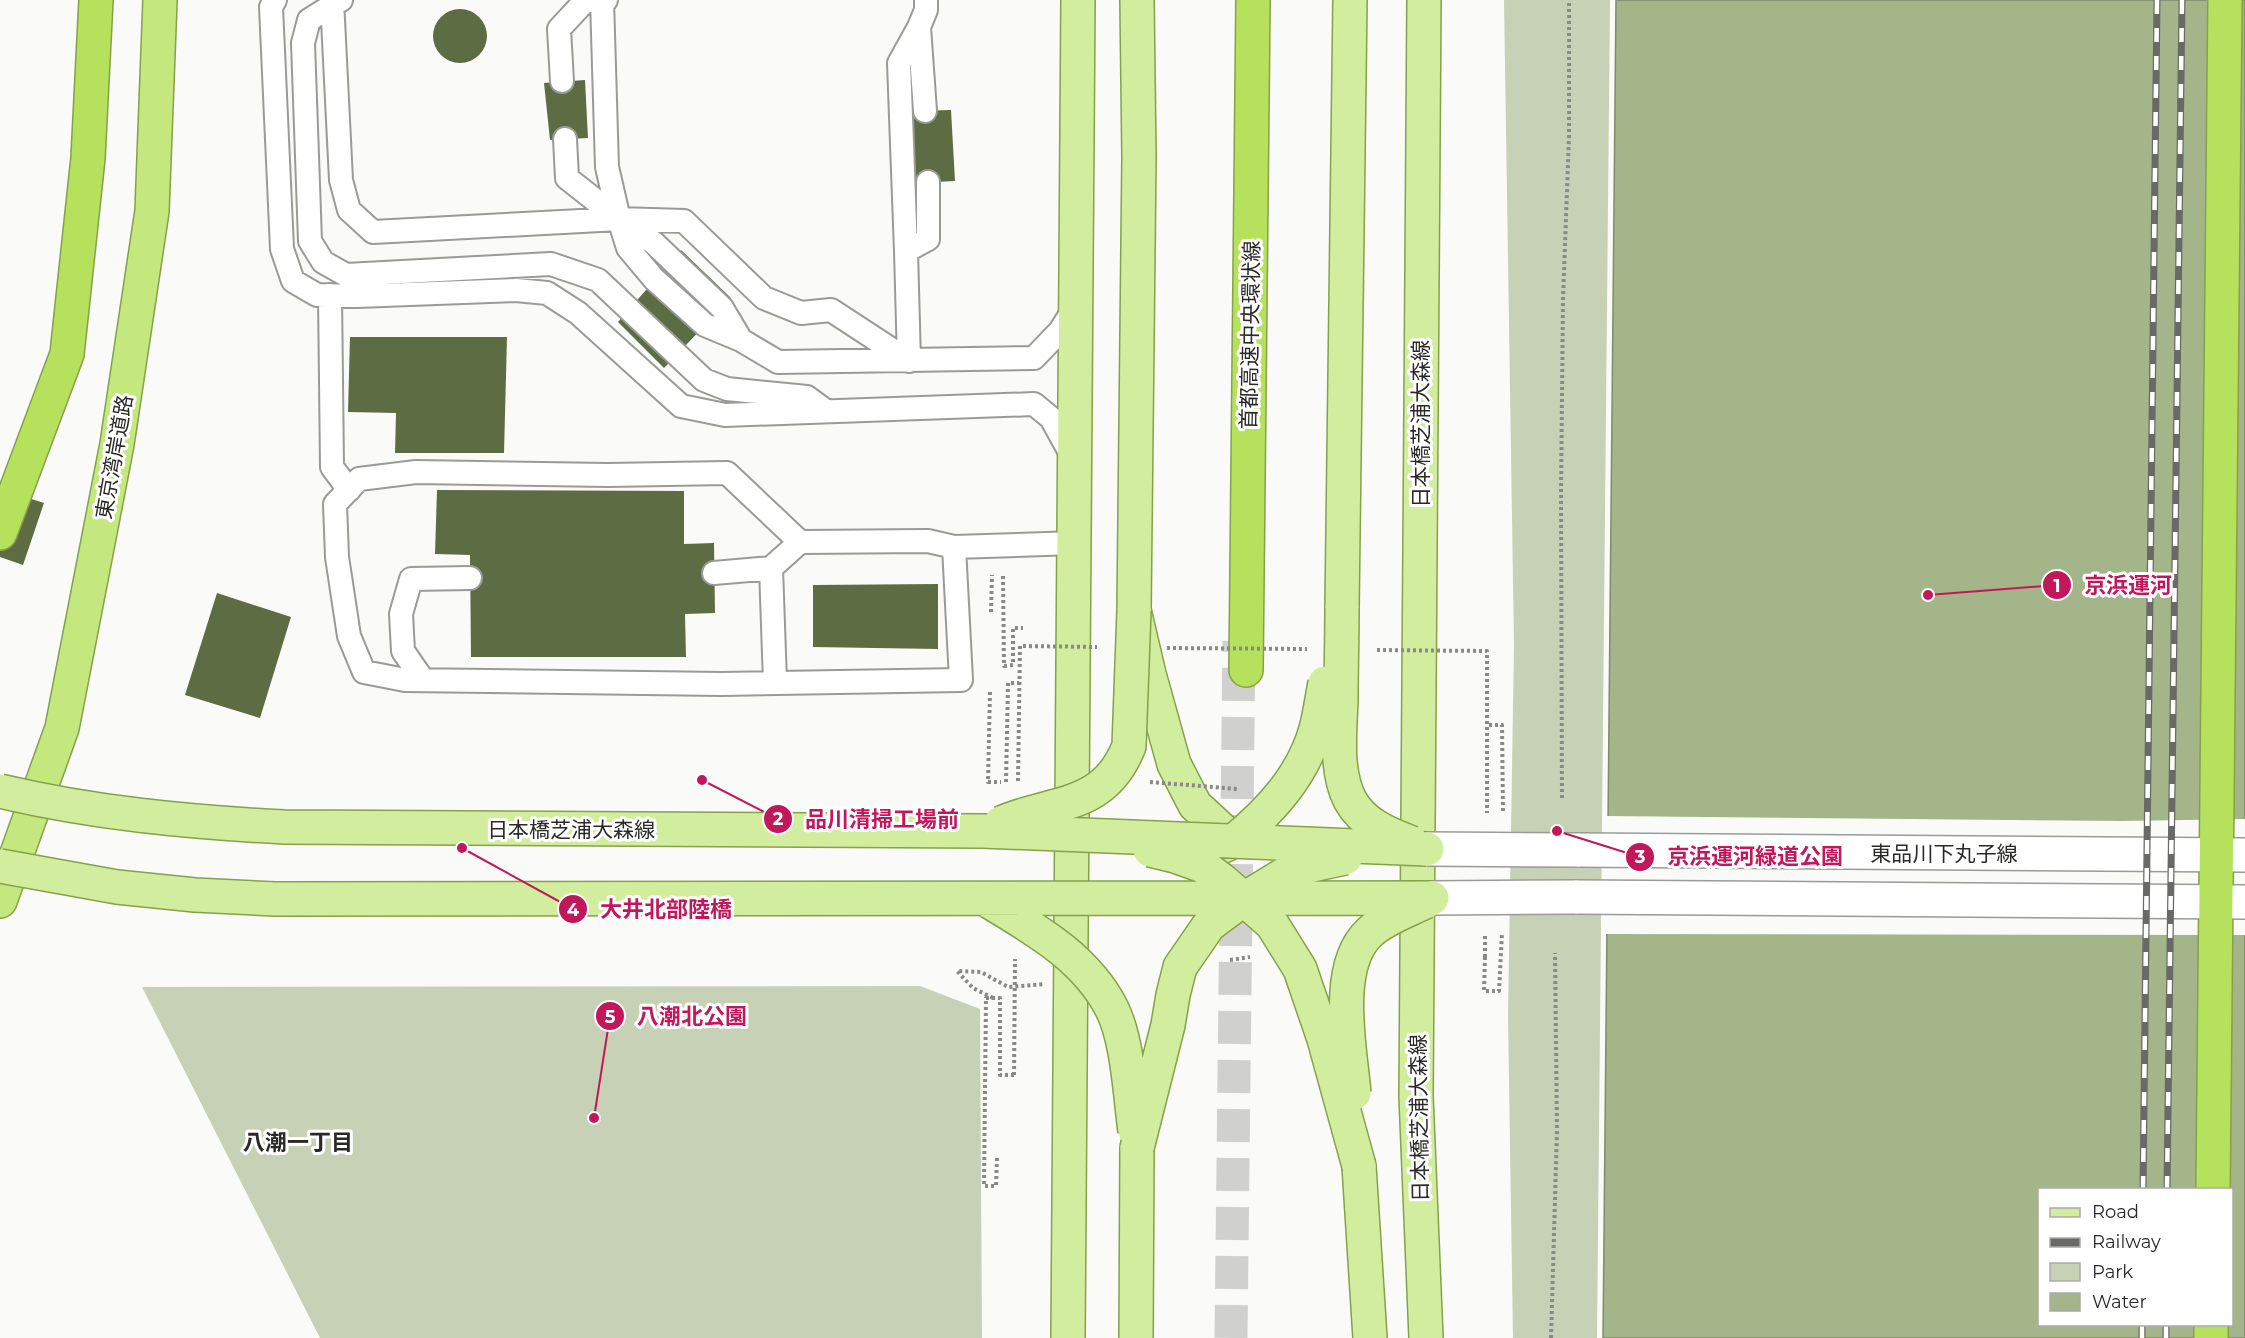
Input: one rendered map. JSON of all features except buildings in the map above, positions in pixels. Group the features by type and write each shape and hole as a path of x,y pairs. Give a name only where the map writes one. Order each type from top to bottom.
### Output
{"highway":[{"path":"0,533 67,354 88,158 96,0"},
{"name":"東京湾岸道路","path":"0,901 62,728 117,444 152,211 160,0"},
{"name":"首都高速中央環状線","path":"1246,670 1253,0"},
{"path":"2213,1188 2225,0"}],"main road":[{"path":"1068,1338 1078,0"},
{"path":"983,831 1014,817 1061,806 1092,793 1110,779 1122,765 1130,746 1134,610 1139,157 1137,0"},
{"name":"日本橋芝浦大森線","path":"1424,0 1416,1096 1426,1338"},
{"path":"1350,12 1340,745 1342,773 1350,799 1362,817 1386,833 1427,849"},
{"path":"985,899 1028,888 1113,885 1158,874 1234,841 1270,809 1306,758 1317,728 1328,666 1342,608"},
{"path":"1134,610 1174,764 1195,805 1234,841 1293,869 1350,889 1432,898"},
{"name":"日本橋芝浦大森線","path":"0,791 47,802 129,815 204,823 284,827 983,831 1427,849"},
{"path":"983,831 1018,844 1146,849 1203,866 1244,899 1272,924 1300,969 1324,1039 1359,1166"},
{"path":"1137,1148 1180,967 1209,925 1244,899 1293,869 1330,859 1427,849"},
{"name":"東品川下丸子線","path":"1427,849 2245,855"},
{"path":"0,866 117,887 195,895 275,899 1575,897 2245,902"},
{"path":"1370,1338 1346,993 1348,972 1354,952 1368,933 1384,922 1432,898"},
{"path":"985,899 1048,937 1095,980 1113,1010 1124,1046 1137,1148 1136,1338"}],"lane":[{"path":"275,0 271,7 282,249 293,281 316,295 516,290 548,293 578,313 681,406 725,415 1034,405 1051,418 1074,460"},
{"path":"561,81 559,29 585,1 604,0 607,167 628,248 654,279 705,325 741,340 778,362 909,362 1034,358 1060,331 1076,306"},
{"path":"909,362 899,63 919,27 926,10 926,0"},
{"path":"335,1 309,20 303,43 310,241 322,262 346,274 551,264 598,280 704,380 728,389 807,397 827,411"},
{"path":"335,1 341,180 349,210 373,232 619,219 684,221 764,298 801,313 831,310 909,362"},
{"path":"919,27 925,111"},
{"path":"564,139 567,178 619,219"},
{"path":"906,250 928,239 928,182"},
{"path":"330,295 332,467 349,490"},
{"path":"800,542 727,473 608,475 416,472 359,480 335,504 337,557 349,636 364,672 405,680 722,684 961,680 954,547"},
{"path":"714,573 771,568 800,542 928,541 954,547 1075,543"},
{"path":"771,568 775,682"},
{"path":"423,680 403,651 401,614 411,579 470,578"}],"path":[{"path":"1562,798 1561,494 1563,299 1569,137 1569,0"},
{"path":"991,620 992,574 1003,574 1004,666 1013,665 1013,628 1023,628"},
{"path":"1487,818 1488,651"},
{"path":"1006,782 1008,683 1019,683"},
{"path":"990,688 990,768"},
{"path":"1488,725 1502,725 1503,824"},
{"path":"1485,933 1484,991 1499,991 1502,927"},
{"path":"1551,1338 1557,1130 1555,953"},
{"path":"997,1158 996,1186 984,1186 986,998 1000,998 1000,1075 1014,1075"}],"green space":[{"path":"1504,0 1610,0 1597,1338 1513,1338 1508,1016 1514,646"},
{"path":"920,986 980,1009 982,1338 320,1338 142,987"}],"water":[{"path":"1616,0 2245,0 2245,1338 1603,1338"}],"pier":[{"path":"1605,816 2122,821 2245,819 2245,935 1604,934"}],"tunnel":[{"path":"1231,1338 1239,641"}],"railway":[{"path":"2143,1188 2157,0"},
{"path":"2167,1188 2182,0"},
{"path":"2142,1326 2142,1338"},
{"path":"2166,1326 2166,1338"}],"place":[{"name":"京浜運河","path":"1928,595"},
{"name":"品川清掃工場前","path":"702,780"},
{"name":"京浜運河緑道公園","path":"1557,831"},
{"name":"大井北部陸橋","path":"462,848"},
{"name":"八潮北公園","path":"594,1118"}],"district":[{"name":"八潮一丁目","path":"298,1142"}]}
